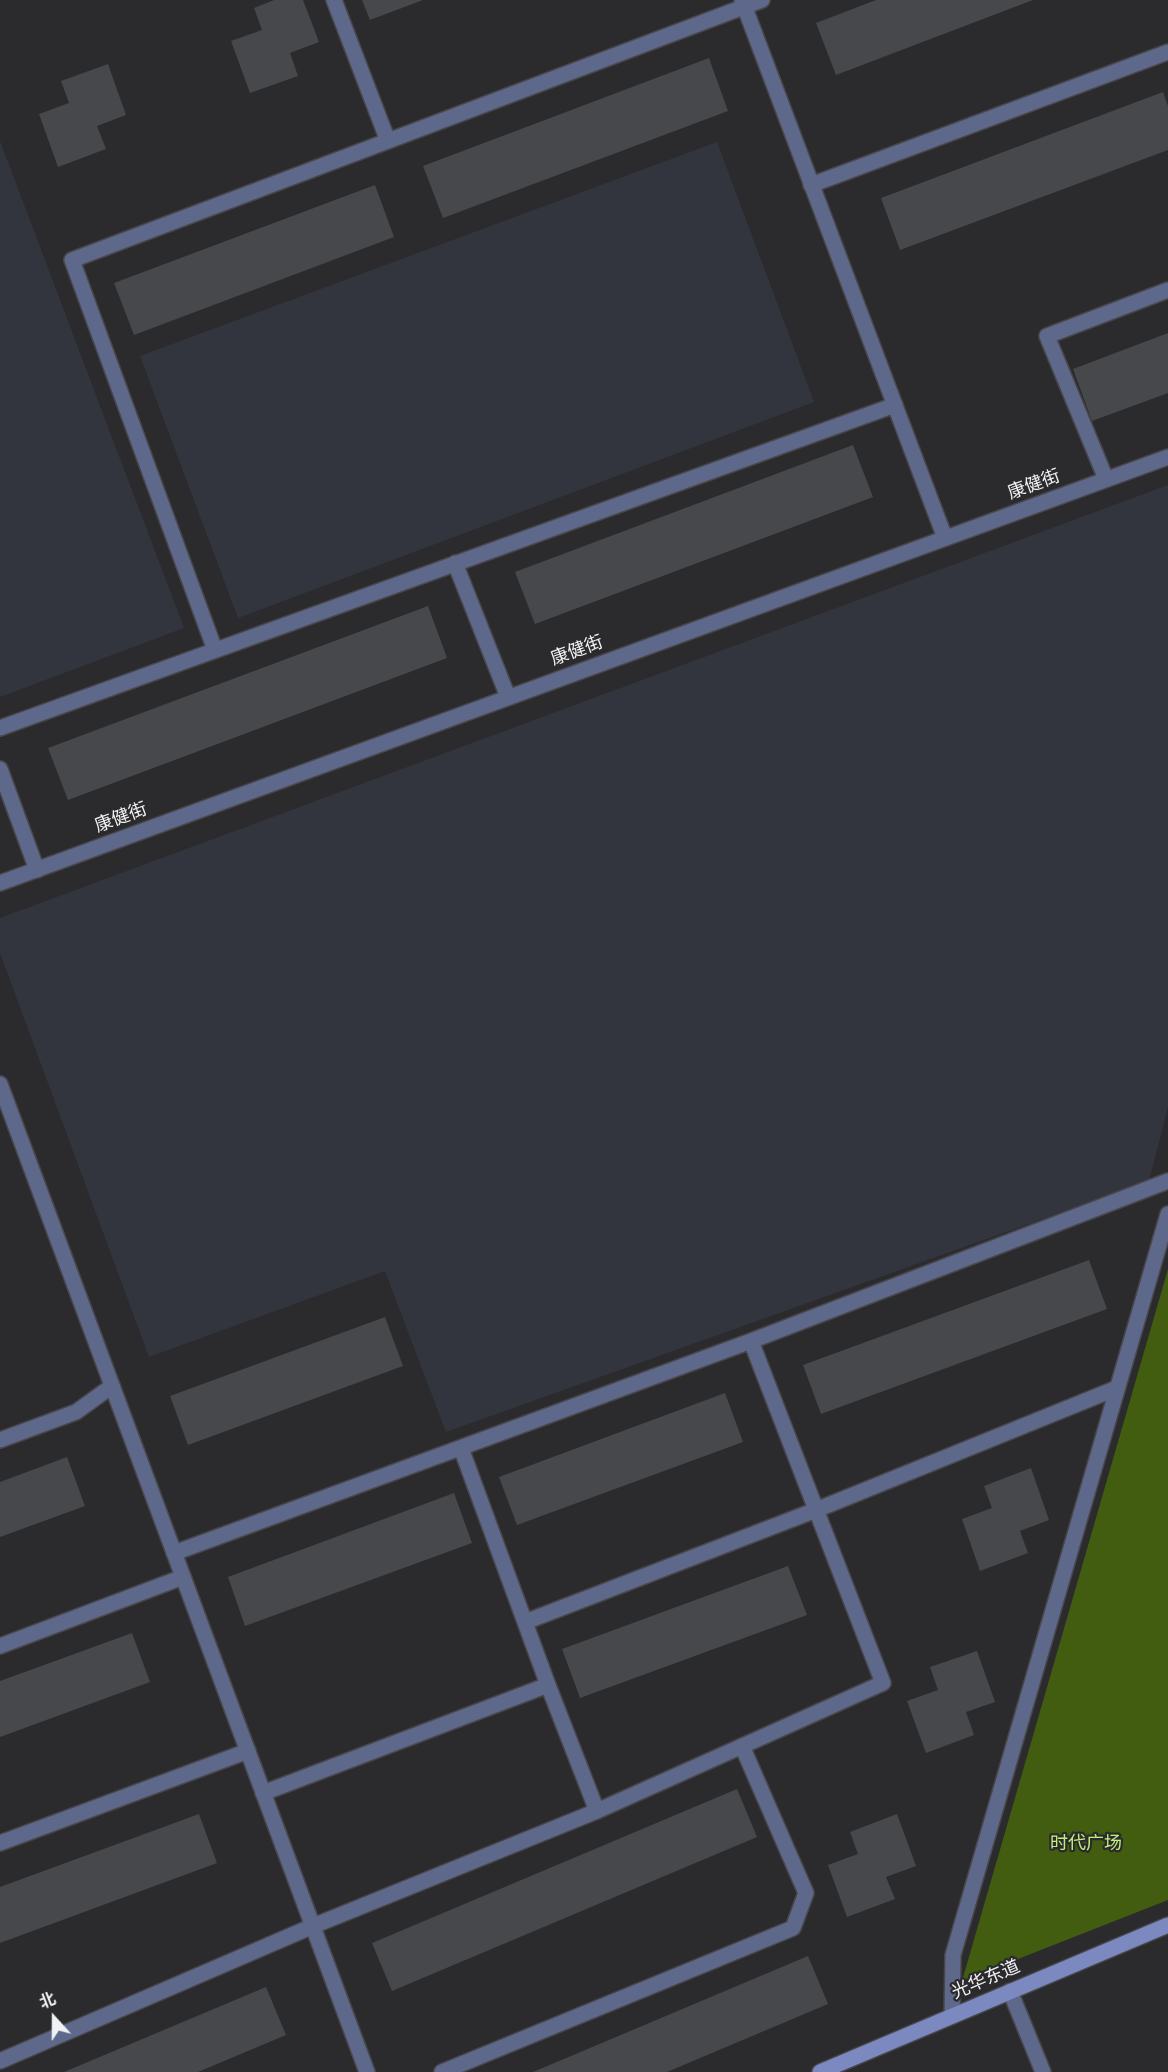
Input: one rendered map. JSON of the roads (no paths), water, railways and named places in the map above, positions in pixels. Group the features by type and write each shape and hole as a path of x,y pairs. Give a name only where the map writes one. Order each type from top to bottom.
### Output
{"main road":[{"name":"光华东道","path":"820,2072 1168,1925"}],"street":[{"path":"334,0 388,141"},
{"path":"215,650 72,261 743,3 762,0"},
{"path":"743,3 945,538"},
{"path":"812,184 1168,52"},
{"path":"1106,480 1047,336 1168,290"},
{"path":"0,728 895,405"},
{"name":"康健街","path":"0,883 1168,457"},
{"path":"455,563 508,698"},
{"path":"0,769 37,870"},
{"path":"0,1084 367,2072"},
{"path":"174,1553 752,1341 1168,1181"},
{"path":"952,2016 953,1956 1168,1214"},
{"path":"0,2061 313,1926 597,1811 883,1683 752,1341"},
{"path":"0,1440 76,1412 112,1386"},
{"path":"525,1622 816,1510 1117,1388"},
{"path":"461,1448 597,1811"},
{"path":"0,1646 183,1577"},
{"path":"263,1793 548,1684"},
{"path":"442,2072 793,1928 806,1893 742,1746"},
{"path":"0,1843 248,1751"},
{"path":"1011,1991 1043,2072"}],"park label":[{"name":"时代广场","path":"1086,1844"}]}
